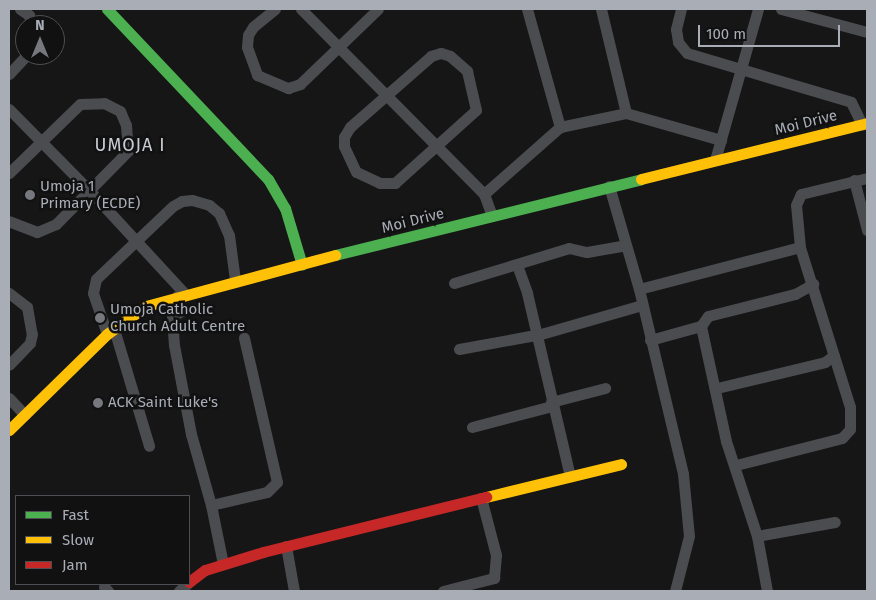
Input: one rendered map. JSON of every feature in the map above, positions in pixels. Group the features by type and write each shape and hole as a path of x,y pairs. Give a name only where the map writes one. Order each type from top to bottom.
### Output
{"street":[{"path":"107,9 268,179 285,208 302,264"},
{"path":"275,9 248,35 249,55 257,75 288,88 300,84 378,9"},
{"path":"301,9 434,146 484,194 492,216"},
{"path":"527,9 560,127"},
{"path":"601,9 626,113"},
{"path":"681,9 676,28 682,48 687,53 851,102 865,124"},
{"path":"716,160 758,9"},
{"path":"781,9 867,32"},
{"path":"435,54 450,56 467,71 476,110 390,185 372,181 356,172 348,160 344,136 350,127 387,97 435,54"},
{"path":"9,173 80,104 104,104 120,111 126,125 128,151 90,191 47,230 27,231 9,221"},
{"path":"9,109 136,240 181,295 181,311 172,318 174,345 191,434 211,505 223,564"},
{"path":"484,194 560,127 626,113 721,140"},
{"name":"Moi Drive","path":"9,430 111,331 146,306 235,280 865,124"},
{"path":"736,465 848,435 850,407 800,247 797,198 854,180 867,178"},
{"path":"854,180 867,230"},
{"path":"609,186 639,289 683,474 688,536 675,591"},
{"path":"149,446 111,331 93,287 96,279 173,206 182,201 192,200 209,205 224,221 235,280"},
{"path":"454,283 569,248 586,252 625,245"},
{"path":"639,289 800,247"},
{"path":"517,264 570,476"},
{"path":"767,591 757,536 736,465 726,441 717,388 701,326 703,318 708,316 795,294 813,284"},
{"path":"9,293 27,307 32,334 30,343 9,365"},
{"path":"459,349 536,334 642,305"},
{"path":"650,340 701,326"},
{"path":"211,505 267,492 277,482 244,338"},
{"path":"717,388 825,362 834,355"},
{"path":"472,427 605,388"},
{"path":"9,398 25,415"},
{"path":"190,581 205,570 286,546 621,464"},
{"path":"444,591 494,578 496,555 481,498"},
{"path":"757,536 835,522"},
{"path":"286,546 294,591"}],"traffic: fast":[{"path":"107,9 268,179 285,208 302,265"},
{"path":"335,255 641,179"}],"traffic: slow":[{"path":"641,179 867,123"},
{"path":"9,430 107,334 146,306 335,255"},
{"path":"486,497 621,464"}],"traffic: jam":[{"path":"190,581 205,570 263,552 486,497"}],"place":[{"name":"Umoja 1 Primary (ECDE)","path":"30,195"},
{"name":"Umoja Catholic Church Adult Centre","path":"100,318"},
{"name":"ACK Saint Luke's","path":"98,403"}],"district":[{"name":"UMOJA I","path":"130,145"}]}
